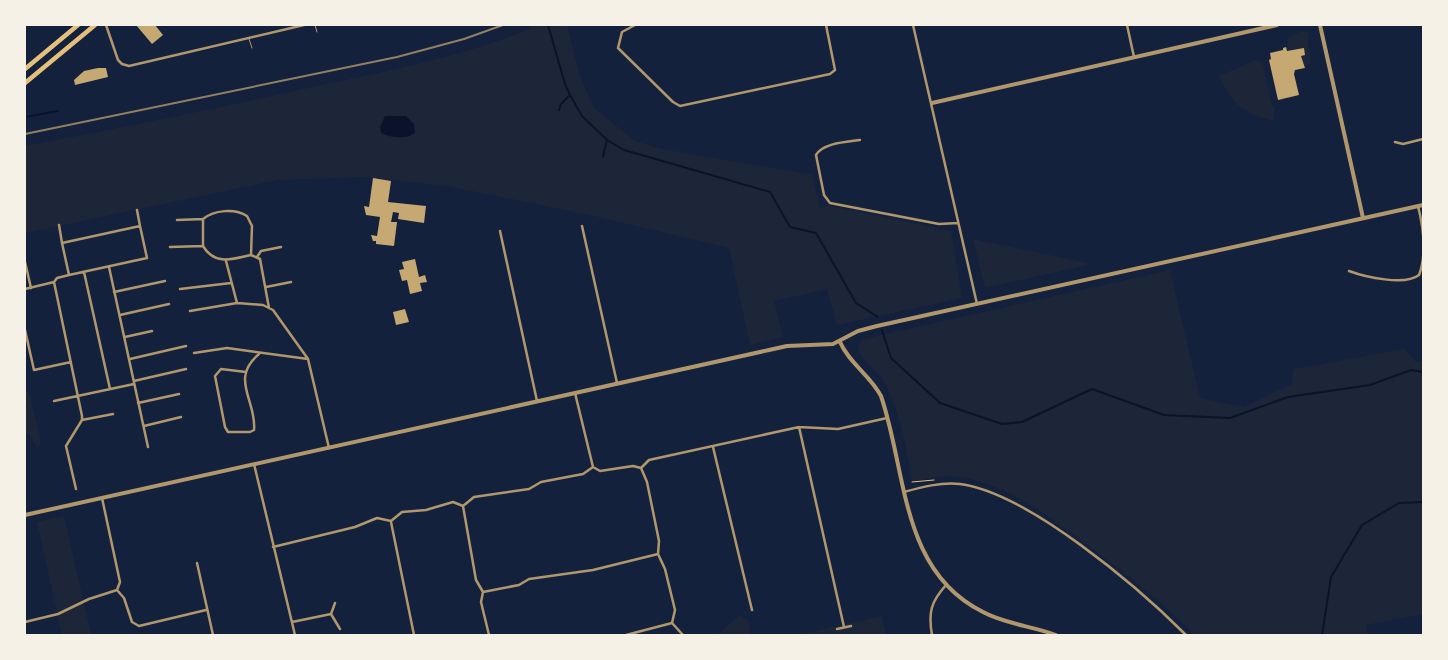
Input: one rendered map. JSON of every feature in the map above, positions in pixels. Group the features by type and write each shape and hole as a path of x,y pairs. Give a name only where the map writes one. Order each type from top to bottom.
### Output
{"main road":[{"path":"25,69 78,25"},
{"path":"25,83 95,25"}],"street":[{"path":"106,25 118,60 122,64 129,66 304,25"},
{"path":"635,25 622,32 618,48 673,102 680,106 830,74 836,70 826,25"},
{"path":"913,25 977,304"},
{"path":"1127,25 1134,57"},
{"path":"932,102 1277,25"},
{"path":"1320,25 1364,218"},
{"path":"860,140 818,150 816,155 824,195 830,203 939,224 958,223"},
{"path":"1395,142 1403,144 1423,140"},
{"path":"25,515 778,348 825,346 840,342 866,328 1423,205"},
{"path":"1350,271 1370,279 1411,278 1419,275 1422,257 1422,223 1418,206"},
{"path":"25,289 54,282 57,278 147,258 137,210"},
{"path":"177,220 203,219 219,212 237,212 247,216 252,226 251,254"},
{"path":"203,219 204,246 212,256 226,261 251,254 260,259 270,308 308,359 329,448"},
{"path":"59,225 70,275"},
{"path":"62,243 140,226"},
{"path":"582,226 617,384"},
{"path":"500,231 537,402"},
{"path":"170,246 204,246"},
{"path":"257,256 261,251 282,248"},
{"path":"226,261 230,283 237,303"},
{"path":"25,262 30,288"},
{"path":"109,266 148,447"},
{"path":"84,272 110,388"},
{"path":"114,292 165,281"},
{"path":"54,282 79,395 82,420 66,446 76,489"},
{"path":"266,287 292,282"},
{"path":"180,290 230,283"},
{"path":"190,312 237,303 263,305 270,308"},
{"path":"120,314 169,304"},
{"path":"25,330 34,370 71,362"},
{"path":"125,337 152,332"},
{"path":"840,342 848,356 872,380 881,396 904,492 920,546 927,560 946,585 967,603 985,613 1056,635"},
{"path":"130,359 186,346"},
{"path":"194,353 227,348 259,354 308,359"},
{"path":"246,372 221,369 215,376 225,427 228,432 250,432 254,430 244,378 259,354"},
{"path":"54,401 186,369"},
{"path":"575,393 593,467 600,471 632,466 641,468"},
{"path":"138,403 180,394"},
{"path":"82,420 113,414"},
{"path":"144,426 181,417"},
{"path":"641,468 649,460 799,428 838,429 887,418"},
{"path":"799,428 844,627"},
{"path":"713,447 752,610"},
{"path":"254,464 295,635"},
{"path":"463,506 469,499 474,497 529,488 541,482 583,474 593,467"},
{"path":"641,468 647,482 659,541 658,554 665,570 675,610 672,623"},
{"path":"904,492 942,483 962,484 1028,510 1070,539 1145,596 1186,635"},
{"path":"102,498 120,582 117,590"},
{"path":"391,521 402,512 426,510 453,502 463,506"},
{"path":"463,506 476,580 483,592 482,602 489,635"},
{"path":"273,547 355,527 377,518 391,521"},
{"path":"391,521 414,635"},
{"path":"483,592 519,585 529,579 592,570 658,554"},
{"path":"197,563 212,635"},
{"path":"932,635 929,619 930,607 946,585"},
{"path":"117,590 124,598 132,622 139,626 206,610"},
{"path":"25,622 58,614 89,599 117,590"},
{"path":"335,602 331,614 340,629"},
{"path":"292,622 331,614"},
{"path":"626,635 672,623"},
{"path":"672,623 682,635"},
{"path":"837,629 852,626"}],"lane":[{"path":"315,25 317,32"},
{"path":"249,39 252,48"}],"path":[{"path":"912,482 934,480"}],"shaded area":[{"path":"532,25 567,25 579,74 594,108 635,141 662,149 812,175 820,208 829,206 951,231 962,298 837,325 827,289 774,301 783,337 750,345 729,248 590,215 447,186 366,177 278,180 25,233 25,146 211,109 401,68 505,39 530,29"},
{"path":"1302,31 1308,33 1311,59 1309,65 1305,68 1301,56 1305,55 1304,48 1290,50 1287,44 1289,37"},
{"path":"1256,60 1263,64 1272,106 1274,106 1274,121 1246,111 1234,101 1219,76"},
{"path":"385,116 406,116 414,124 415,133 407,137 398,138 381,133 380,127"},
{"path":"973,239 1092,264 985,288"},
{"path":"1170,270 1200,398 1244,407 1292,384 1294,369 1405,349 1416,362 1423,361 1423,614 1366,625 1368,635 1195,635 1156,599 1115,566 1029,504 999,488 966,478 952,476 913,482 902,429 894,403 882,379 858,350 857,346 864,339"},
{"path":"25,386 30,396 41,442 38,449 29,434 25,434"},
{"path":"64,516 91,635 62,635 37,522"},
{"path":"740,615 748,620 751,635 717,635"},
{"path":"882,616 886,635 798,635"}],"building":[{"path":"136,25 155,25 163,35 152,44"},
{"path":"1286,47 1287,51 1304,48 1305,55 1301,56 1305,68 1295,70 1294,74 1299,95 1278,100 1269,60 1271,59 1270,53 1283,50"},
{"path":"106,68 108,77 75,85 74,80 84,71"},
{"path":"373,178 391,181 388,202 426,206 424,223 398,219 399,213 393,212 391,222 397,222 394,246 376,244 371,235 377,236 380,217 366,215 364,206 369,207"},
{"path":"415,259 419,277 425,275 427,282 420,283 422,291 410,294 407,280 402,281 399,270 404,269 402,262"},
{"path":"405,309 409,322 396,325 393,312"}],"waterway":[{"path":"548,25 570,95 582,116 607,140 624,150 770,192 790,227 816,233 856,303 878,317"},
{"path":"559,110 561,104 570,95"},
{"path":"25,117 58,111"},
{"path":"603,157 607,140"},
{"path":"882,330 891,358 940,403 1002,424 1022,422 1092,389 1164,415 1230,418 1288,397 1370,385 1411,370 1423,372"},
{"path":"1322,635 1331,577 1362,525 1399,503 1423,502"}],"railway":[{"path":"25,134 397,57 464,39 503,25"}]}
